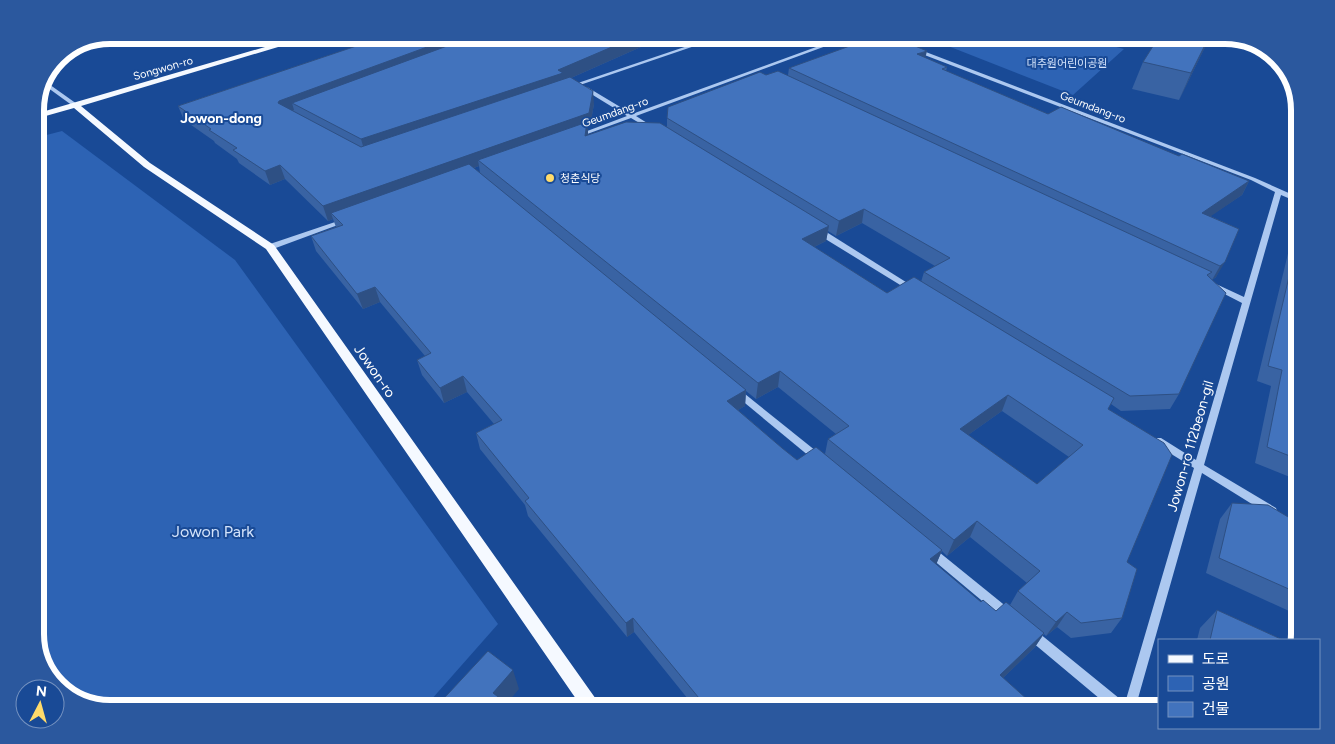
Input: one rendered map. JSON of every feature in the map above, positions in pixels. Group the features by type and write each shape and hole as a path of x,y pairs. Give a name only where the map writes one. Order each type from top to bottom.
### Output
{"main road":[{"name":"Songwon-ro","path":"44,115 284,44"},
{"name":"Jowon-ro","path":"75,106 147,165 270,247 588,700"}],"street":[{"path":"569,87 698,44"},
{"name":"Geumdang-ro","path":"571,138 830,44"},
{"name":"Geumdang-ro","path":"905,46 1279,190 1291,196"},
{"path":"759,71 768,75"},
{"path":"578,84 658,132"},
{"path":"49,85 75,106"},
{"name":"Jowon-ro 112beon-gil","path":"1132,700 1279,190"},
{"path":"270,247 353,217"},
{"path":"810,226 920,294"},
{"path":"1201,281 1247,302"},
{"path":"732,388 824,463"},
{"path":"1148,434 1283,518"},
{"path":"924,545 1111,700"}],"green space":[{"name":"대추원어린이공원","path":"943,44 1105,44 1124,49 1073,95"},
{"name":"Jowon Park","path":"62,131 235,260 498,624 431,700 101,700 80,693 66,684 65,679 60,678 47,656 44,639 44,136"}],"building":[{"path":"362,44 435,44 279,101 278,103 361,147 570,77 593,91 589,113 323,206 280,165 265,171 233,150 237,148 209,130 211,129 178,106"},
{"path":"453,44 619,44 558,70 563,73 361,139 292,103"},
{"path":"855,44 910,44 927,51 917,54 947,67 942,69 1048,114 1061,107 1179,156 1182,154 1249,181 1202,213 1239,229 1225,262 1220,266 789,68"},
{"path":"1154,44 1206,44 1191,73 1143,62"},
{"path":"778,71 1212,272 1207,275 1226,293 1179,394 1130,396 924,272 950,258 864,209 839,221 667,118 668,107 760,72 766,75"},
{"path":"587,122 585,136 626,122 660,123 829,226 802,239 887,293 914,277 1114,398 1108,409 1164,443 1172,455 1127,562 1137,569 1122,618 1081,623 1067,612 1056,622 1018,591 1040,571 977,521 954,540 828,439 849,426 780,371 758,383 478,160","holes":["1008,395 1083,445 1037,484 960,429"]},
{"path":"469,164 746,390 727,401 782,448 797,460 816,447 942,550 930,559 981,602 983,600 996,611 1006,602 1044,633 1000,675 1028,700 701,700 633,618 626,623 525,501 529,498 476,433 502,420 463,376 440,388 417,360 431,353 375,287 357,294 311,236 343,225 331,213"},
{"path":"1291,268 1291,456 1267,447 1282,370 1268,366"},
{"path":"1232,503 1268,505 1291,519 1291,590 1219,558"},
{"path":"1217,610 1281,639 1210,639"},
{"path":"488,651 513,670 493,693 502,700 442,700"}],"place":[{"name":"청춘식당","path":"550,178"}],"district":[{"name":"Jowon-dong","path":"221,118"}]}
